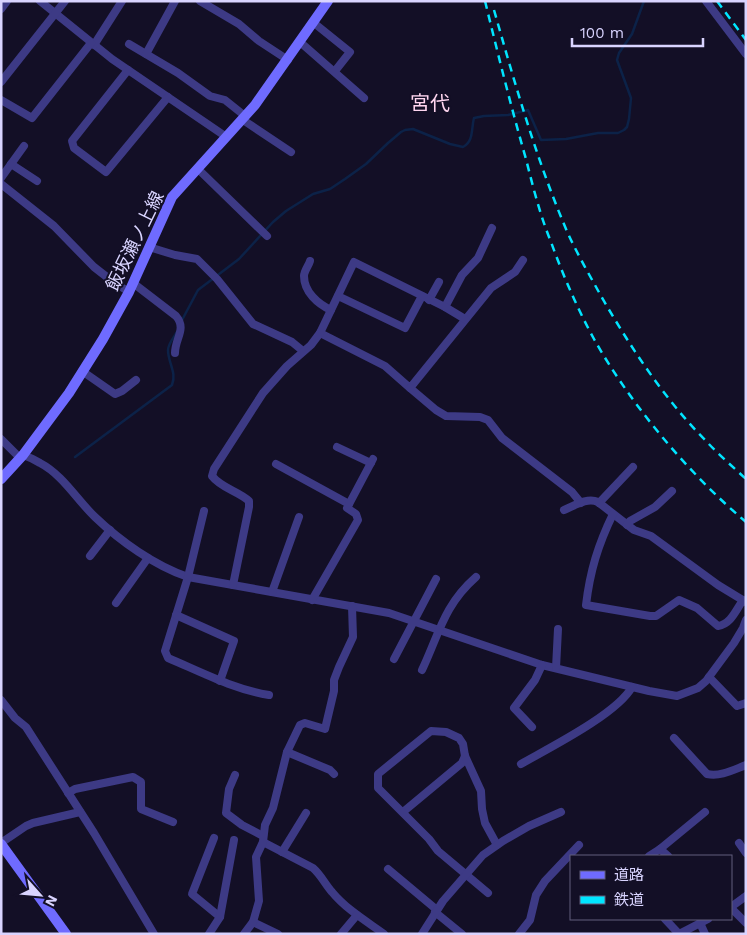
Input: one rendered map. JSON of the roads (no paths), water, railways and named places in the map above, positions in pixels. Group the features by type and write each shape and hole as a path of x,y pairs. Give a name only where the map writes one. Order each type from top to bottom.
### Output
{"main road":[{"name":"飯坂瀬ノ上線","path":"1,479 22,456 70,393 103,339 131,287 172,197 225,136 244,118 288,60 328,1"},
{"path":"2,847 66,934"}],"street":[{"path":"1,9 8,1"},
{"path":"40,1 128,70 225,136"},
{"path":"1,82 64,1"},
{"path":"1,100 32,118 93,44 122,1"},
{"path":"146,54 175,1"},
{"path":"200,1 239,24 258,41 288,60"},
{"path":"215,10 220,1"},
{"path":"706,1 746,54"},
{"path":"314,23 350,52 335,71"},
{"path":"300,42 364,98"},
{"path":"129,44 210,96 225,100 244,118 291,152"},
{"path":"128,70 72,141 74,148 106,172 168,97"},
{"path":"1,178 24,146"},
{"path":"11,164 37,181"},
{"path":"198,169 267,236"},
{"path":"1,184 54,226 94,267 112,281 131,287 176,316 182,326 175,345 175,353"},
{"path":"445,307 462,275 478,258 492,228"},
{"path":"149,247 174,255 197,259 253,324 285,339 303,351"},
{"path":"310,260 304,275 307,286 313,298 331,310"},
{"path":"410,388 495,284 515,272 523,260"},
{"path":"233,585 249,501 242,495 216,482 212,476 214,469 263,393 320,333 354,262 445,307 465,319"},
{"path":"338,296 405,328 438,282"},
{"path":"320,333 385,366 432,407 446,416 480,417 488,420 502,438 572,492 581,503"},
{"path":"82,371 115,394 136,380"},
{"path":"1,439 22,456 42,463 65,484 94,517 148,558 166,569 188,577 389,613 542,665 632,687 677,696 698,688 709,677 744,628 746,620"},
{"path":"312,600 358,520 356,514 347,508 372,461 338,447"},
{"path":"276,464 349,504"},
{"path":"599,503 633,467"},
{"path":"626,525 655,507 672,492"},
{"path":"564,510 593,500 599,503 634,530 651,536 718,586 744,601 730,620 724,625 718,626 697,608 679,600 656,616 586,605 594,558 613,514"},
{"path":"204,511 188,577 165,651 168,658 220,681 246,690 269,695"},
{"path":"272,592 299,517"},
{"path":"90,556 110,530"},
{"path":"116,603 148,558"},
{"path":"422,670 438,630 451,605 462,590 476,577"},
{"path":"394,659 436,579"},
{"path":"244,934 252,922 259,901 256,857 263,839 264,825 273,808 287,752 300,725 305,722 325,729 334,691 334,680 353,637 352,606"},
{"path":"176,615 234,641 220,681"},
{"path":"556,668 558,629"},
{"path":"532,727 514,708 535,680 542,665"},
{"path":"709,677 737,706 746,703"},
{"path":"521,764 606,713 628,694 632,687"},
{"path":"1,700 15,718 26,727 154,934"},
{"path":"488,893 438,851 429,839 378,788 378,774 431,731 446,732 459,738 481,791 485,823 497,845"},
{"path":"674,738 707,774 713,776 746,765"},
{"path":"287,752 330,770 334,774"},
{"path":"403,812 462,763 465,756"},
{"path":"235,775 229,789 226,813 282,852 318,872 332,892 357,915 384,934"},
{"path":"68,793 75,789 133,777 141,782 141,809 173,822"},
{"path":"2,847 33,823 80,812"},
{"path":"422,934 436,911 483,855 529,826 562,812"},
{"path":"650,855 660,849 705,812"},
{"path":"282,852 306,813"},
{"path":"214,838 192,894 220,917"},
{"path":"209,934 220,917 234,840"},
{"path":"739,843 746,853"},
{"path":"519,934 530,920 536,895 545,881 579,845"},
{"path":"660,849 667,855"},
{"path":"388,869 462,934"},
{"path":"732,907 746,896"},
{"path":"732,909 746,923"},
{"path":"341,934 357,915"},
{"path":"667,920 679,934 706,920"},
{"path":"252,922 278,934"},
{"path":"700,923 705,934"}],"waterway":[{"path":"181,322 198,290 239,259 273,222 286,211 313,194 330,189 345,179 366,164 405,130 413,129 450,144 463,147 471,138 474,118 508,115 528,110 541,140 566,139 598,133 618,133 624,130 629,119 631,98 617,60 619,53 632,34 644,1"},
{"path":"75,457 172,385 173,372 168,348 177,332"}],"railway":[{"path":"485,1 540,211 560,267 594,339 625,389 662,437 703,482 746,522"},
{"path":"717,1 746,40"},
{"path":"494,10 518,93 545,175 566,229 583,263 624,335 663,391 716,452 746,479"}],"district":[{"name":"宮代","path":"430,103"}]}
